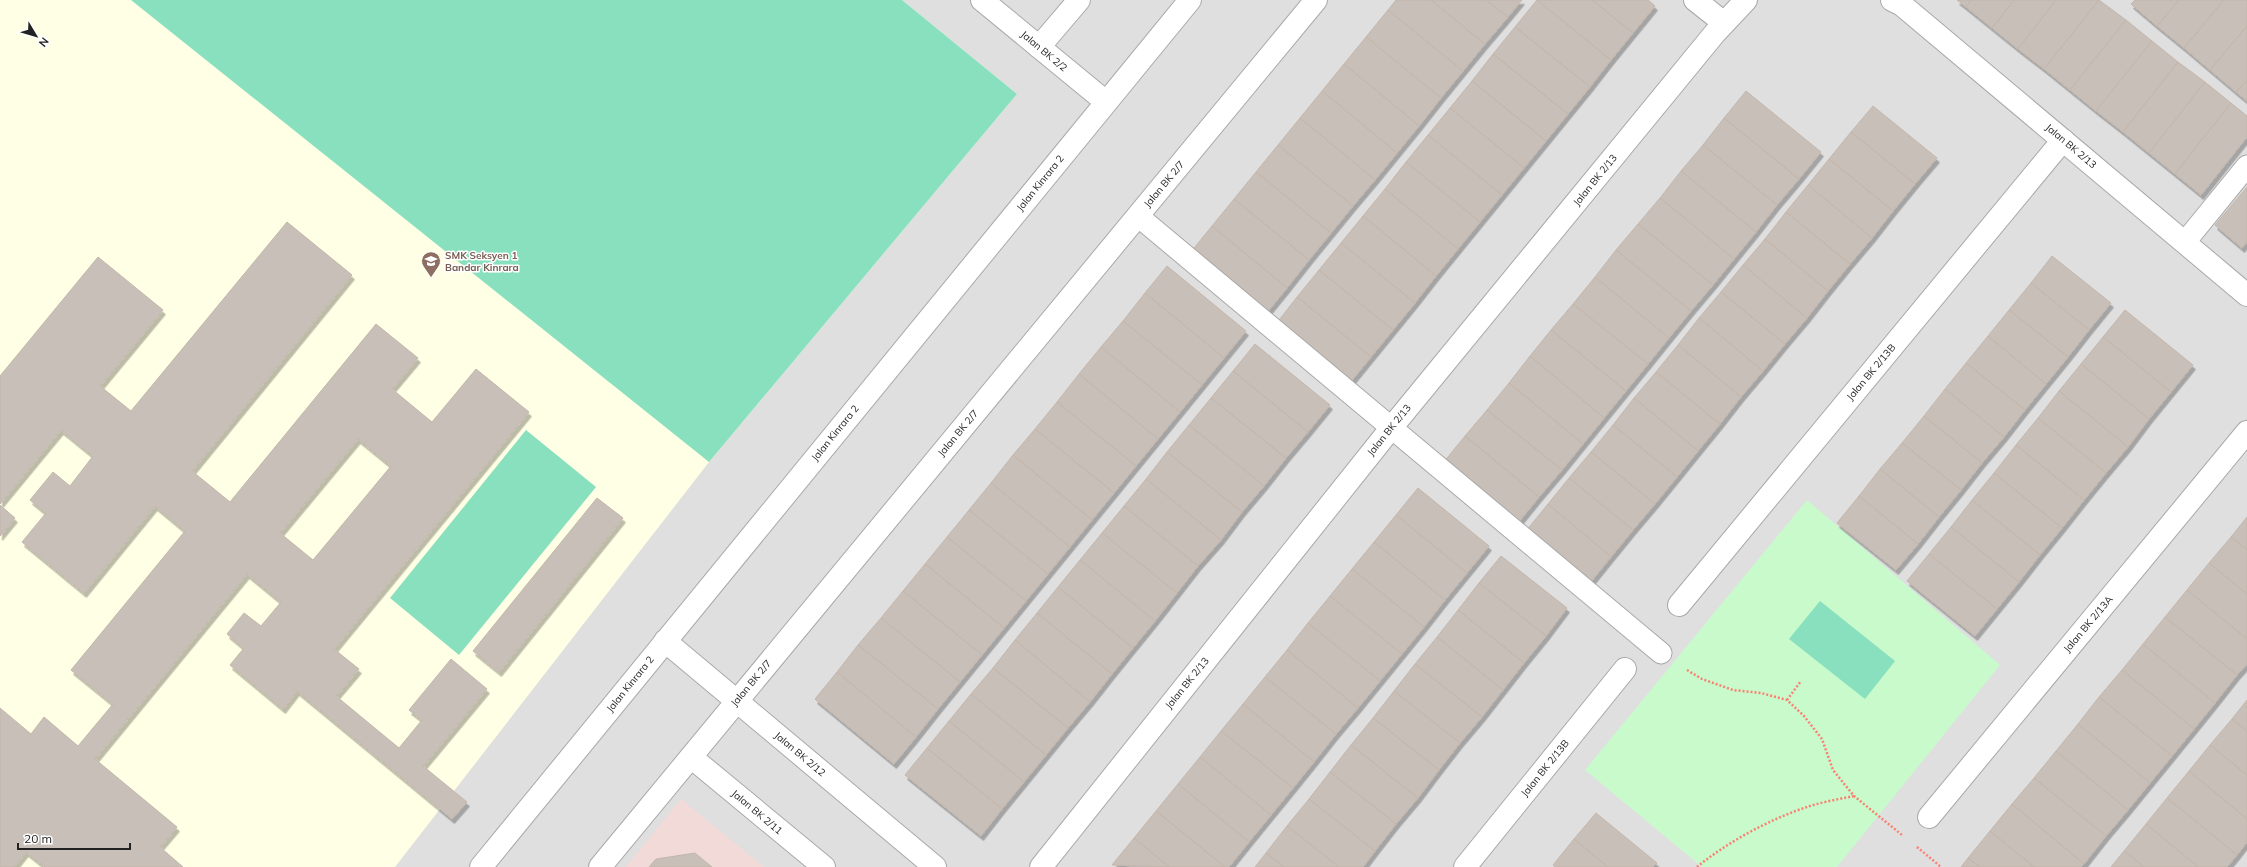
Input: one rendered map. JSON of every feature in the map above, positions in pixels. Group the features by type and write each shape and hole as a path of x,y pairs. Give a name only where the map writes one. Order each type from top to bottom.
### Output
{"street":[{"name":"Jalan BK 2/2","path":"982,0 1106,102"},
{"path":"1040,47 1079,0"},
{"name":"Jalan Kinrara 2","path":"481,867 1190,0"},
{"name":"Jalan BK 2/7","path":"600,867 1316,0"},
{"path":"1695,0 1724,23"},
{"name":"Jalan BK 2/13","path":"1041,867 1392,427 1724,23 1746,0"},
{"name":"Jalan BK 2/13","path":"1892,0 1902,5 2247,295"},
{"name":"Jalan BK 2/13B","path":"1679,605 2063,140"},
{"name":"Jalan BK 2/13A","path":"1929,816 2247,432"},
{"name":"Jalan BK 2/12","path":"665,641 935,867"},
{"name":"Jalan BK 2/13B","path":"1465,867 1625,669"},
{"name":"Jalan BK 2/11","path":"691,757 824,867"}],"lane":[{"path":"2185,242 2247,166"},
{"path":"1138,216 1661,653"}],"path":[{"path":"1661,653 1702,679 1733,690 1761,693 1787,700 1804,716 1822,739 1833,770 1854,796 1890,825"},
{"path":"1787,700 1801,681"},
{"path":"1696,867 1713,853 1778,819 1806,807 1854,796"}],"shaded area":[{"path":"0,0 2247,0 2247,867 0,867"},
{"name":"SMK Seksyen 1 Bandar Kinrara","path":"0,0 902,0 1017,94 709,462 395,867 0,867"},
{"path":"681,799 764,867 626,867"}],"green space":[{"path":"131,0 902,0 1017,94 709,462"},
{"path":"526,430 596,487 459,655 390,598"},
{"path":"1807,500 2000,665 1837,867 1702,867 1585,770"},
{"path":"1820,601 1895,661 1865,699 1789,639"}],"building":[{"path":"1396,0 1431,0 1485,44 1463,71 1388,10"},
{"path":"1431,0 1486,0 1508,17 1485,44"},
{"path":"1486,0 1522,0 1508,17"},
{"path":"1537,0 1592,0 1633,33 1611,60"},
{"path":"1537,0 1611,60 1590,87 1515,27"},
{"path":"1592,0 1648,0 1655,6 1633,33"},
{"path":"1957,0 1971,0 1966,7"},
{"path":"1971,0 2014,0 1992,28 1966,7"},
{"path":"2014,0 2056,0 2018,49 1992,28"},
{"path":"2056,0 2099,0 2044,69 2018,49"},
{"path":"2099,0 2126,20 2070,90 2044,69"},
{"path":"2135,0 2179,0 2157,26 2131,4"},
{"path":"2179,0 2224,0 2184,48 2157,26"},
{"path":"2224,0 2247,0 2247,26 2210,70 2184,48"},
{"path":"1388,10 1463,71 1441,98 1366,37"},
{"path":"2126,20 2152,41 2096,111 2070,90"},
{"path":"2247,26 2247,80 2236,92 2210,70"},
{"path":"1515,27 1590,87 1568,114 1493,54"},
{"path":"1366,37 1441,98 1419,126 1344,64"},
{"path":"2152,41 2178,62 2123,132 2096,111"},
{"path":"1493,54 1568,114 1546,141 1472,81"},
{"path":"2178,62 2205,82 2149,153 2123,132"},
{"path":"1344,64 1419,126 1397,153 1322,91"},
{"path":"2247,80 2247,101 2236,92"},
{"path":"1472,81 1546,141 1524,168 1450,108"},
{"path":"2205,82 2231,103 2175,174 2149,153"},
{"path":"1322,91 1397,153 1375,180 1300,118"},
{"path":"1746,91 1821,152 1799,179 1724,118"},
{"path":"2231,103 2247,116 2247,137 2201,195 2175,174"},
{"path":"1873,106 1937,158 1915,184 1851,132"},
{"path":"1450,108 1524,168 1502,195 1428,135"},
{"path":"1300,118 1375,180 1353,206 1278,145"},
{"path":"1724,118 1799,179 1777,205 1703,145"},
{"path":"1851,132 1915,184 1893,211 1829,159"},
{"path":"1428,135 1502,195 1480,222 1406,162"},
{"path":"1278,145 1353,206 1331,233 1256,172"},
{"path":"1703,145 1777,205 1756,232 1681,171"},
{"path":"1829,159 1893,211 1872,238 1808,185"},
{"path":"1406,162 1480,222 1458,249 1385,189"},
{"path":"1681,171 1756,232 1734,259 1660,198"},
{"path":"1256,172 1331,233 1309,260 1234,199"},
{"path":"1808,185 1872,238 1850,264 1786,212"},
{"path":"2247,187 2247,242 2242,248 2215,225"},
{"path":"1385,189 1458,249 1436,276 1363,216"},
{"path":"1660,198 1734,259 1713,285 1638,224"},
{"path":"1234,199 1309,260 1287,288 1212,226"},
{"path":"1786,212 1850,264 1828,291 1765,239"},
{"path":"1363,216 1436,276 1415,303 1341,243"},
{"path":"287,222 352,275 192,471 230,502 376,324 418,358 392,389 432,422 476,369 529,412 334,649 359,669 336,696 399,748 422,720 409,710 451,659 487,689 423,766 467,802 452,819 297,691 283,709 230,665 244,648 227,634 244,613 261,626 281,602 247,574 95,759 177,827 160,847 183,867 45,867 26,852 14,867 0,867 0,708 31,734 44,717 78,746 113,704 71,670 185,531 155,506 84,593 22,542 46,513 30,500 53,472 70,486 93,456 61,430 0,504 0,376 98,257 163,310 100,386 131,411","holes":["358,439 391,466 313,560 280,533"]},
{"path":"1638,224 1713,285 1691,311 1616,250"},
{"path":"1212,226 1287,288 1265,315 1190,253"},
{"path":"1765,239 1828,291 1807,318 1743,265"},
{"path":"1341,243 1415,303 1393,330 1319,270"},
{"path":"1616,250 1691,311 1669,338 1595,277"},
{"path":"2052,256 2111,303 2089,330 2031,283"},
{"path":"1743,265 1807,318 1785,344 1721,292"},
{"path":"1167,266 1246,331 1224,358 1145,293"},
{"path":"1319,270 1393,330 1371,357 1297,297"},
{"path":"1595,277 1669,338 1648,364 1573,304"},
{"path":"2031,283 2089,330 2068,357 2009,310"},
{"path":"1721,292 1785,344 1763,371 1699,318"},
{"path":"1145,293 1224,358 1202,385 1123,321"},
{"path":"1297,297 1371,357 1349,384 1276,324"},
{"path":"1573,304 1648,364 1626,391 1551,330"},
{"path":"2009,310 2068,357 2046,384 1988,336"},
{"path":"2125,310 2193,365 2171,392 2103,337"},
{"path":"1699,318 1763,371 1741,397 1678,345"},
{"path":"1123,321 1202,385 1180,412 1101,347"},
{"path":"1551,330 1626,391 1604,418 1530,356"},
{"path":"1988,336 2046,384 2025,410 1966,363"},
{"path":"2103,337 2171,392 2149,419 2081,364"},
{"path":"1255,344 1330,405 1308,432 1233,371"},
{"path":"1678,345 1741,397 1720,424 1656,372"},
{"path":"1101,347 1180,412 1158,439 1079,374"},
{"path":"1530,356 1604,418 1583,444 1509,383"},
{"path":"1966,363 2025,410 2004,437 1945,389"},
{"path":"2081,364 2149,419 2128,447 2059,391"},
{"path":"1233,371 1308,432 1286,458 1211,398"},
{"path":"1656,372 1720,424 1698,451 1634,398"},
{"path":"1079,374 1158,439 1136,466 1057,402"},
{"path":"1509,383 1583,444 1562,470 1487,410"},
{"path":"1945,389 2004,437 1982,463 1924,416"},
{"path":"2059,391 2128,447 2106,473 2038,418"},
{"path":"1211,398 1286,458 1264,486 1189,425"},
{"path":"1634,398 1698,451 1677,477 1613,425"},
{"path":"1057,402 1136,466 1114,493 1035,429"},
{"path":"1487,410 1562,470 1539,497 1465,436"},
{"path":"1924,416 1982,463 1961,490 1902,443"},
{"path":"2038,418 2106,473 2084,500 2016,445"},
{"path":"1189,425 1264,486 1242,512 1167,452"},
{"path":"1613,425 1677,477 1655,504 1591,452"},
{"path":"1035,429 1114,493 1092,520 1013,455"},
{"path":"1465,436 1539,497 1518,523 1443,463"},
{"path":"1902,443 1961,490 1939,517 1880,469"},
{"path":"2016,445 2084,500 2062,528 1994,473"},
{"path":"1167,452 1242,512 1221,540 1146,479"},
{"path":"1591,452 1655,504 1633,530 1569,478"},
{"path":"1013,455 1092,520 1070,547 991,483"},
{"path":"1880,469 1939,517 1918,544 1859,496"},
{"path":"1994,473 2062,528 2040,555 1972,500"},
{"path":"1569,478 1633,530 1611,557 1548,504"},
{"path":"1146,479 1221,540 1198,566 1124,506"},
{"path":"991,483 1070,547 1048,574 969,510"},
{"path":"1418,488 1489,546 1467,573 1396,515"},
{"path":"1859,496 1918,544 1896,570 1837,523"},
{"path":"597,498 623,518 499,672 473,651"},
{"path":"1972,500 2040,555 2019,582 1951,527"},
{"path":"1548,504 1611,557 1590,583 1526,531"},
{"path":"0,505 15,518 0,536"},
{"path":"1124,506 1198,566 1177,593 1102,533"},
{"path":"969,510 1048,574 1026,601 947,537"},
{"path":"1396,515 1467,573 1445,600 1374,542"},
{"path":"2247,517 2247,550 2231,537"},
{"path":"1951,527 2019,582 1997,609 1929,554"},
{"path":"1102,533 1177,593 1155,621 1080,560"},
{"path":"947,537 1026,601 1004,628 925,564"},
{"path":"2231,537 2247,550 2247,594 2209,563"},
{"path":"1374,542 1445,600 1424,627 1352,569"},
{"path":"1929,554 1997,609 1975,636 1907,581"},
{"path":"1501,556 1567,608 1546,636 1479,583"},
{"path":"1080,560 1155,621 1133,648 1058,587"},
{"path":"2209,563 2247,594 2247,639 2187,590"},
{"path":"925,564 1004,628 982,655 903,591"},
{"path":"1352,569 1424,627 1402,654 1330,596"},
{"path":"1479,583 1546,636 1524,663 1458,610"},
{"path":"1058,587 1133,648 1112,674 1037,613"},
{"path":"2187,590 2247,639 2247,664 2237,675 2165,617"},
{"path":"903,591 982,655 960,682 881,618"},
{"path":"1330,596 1402,654 1380,681 1308,623"},
{"path":"1458,610 1524,663 1503,690 1437,637"},
{"path":"1037,613 1112,674 1090,702 1015,640"},
{"path":"2165,617 2237,675 2215,703 2143,644"},
{"path":"881,618 960,682 938,709 858,645"},
{"path":"1308,623 1380,681 1358,708 1287,650"},
{"path":"1437,637 1503,690 1482,717 1415,664"},
{"path":"1015,640 1090,702 1068,728 993,668"},
{"path":"2143,644 2215,703 2194,729 2122,670"},
{"path":"858,645 938,709 916,737 837,672"},
{"path":"1287,650 1358,708 1336,734 1265,677"},
{"path":"1415,664 1482,717 1460,743 1394,691"},
{"path":"993,668 1068,728 1046,755 971,694"},
{"path":"2122,670 2194,729 2172,756 2099,697"},
{"path":"837,672 916,737 894,764 815,699"},
{"path":"1265,677 1336,734 1314,762 1243,704"},
{"path":"1394,691 1460,743 1439,770 1373,718"},
{"path":"971,694 1046,755 1024,782 949,721"},
{"path":"2099,697 2172,756 2150,783 2078,724"},
{"path":"2247,700 2247,731 2232,719"},
{"path":"1243,704 1314,762 1293,788 1221,731"},
{"path":"1373,718 1439,770 1418,798 1351,745"},
{"path":"2232,719 2247,731 2247,775 2210,745"},
{"path":"949,721 1024,782 1002,809 927,748"},
{"path":"2078,724 2150,783 2128,810 2056,751"},
{"path":"1221,731 1293,788 1271,815 1200,757"},
{"path":"1351,745 1418,798 1396,824 1330,772"},
{"path":"2210,745 2247,775 2247,819 2189,771"},
{"path":"927,748 1002,809 981,836 905,775"},
{"path":"2056,751 2128,810 2106,836 2034,778"},
{"path":"1200,757 1271,815 1249,842 1178,784"},
{"path":"2189,771 2247,819 2247,842 2237,855 2167,798"},
{"path":"1330,772 1396,824 1375,851 1309,799"},
{"path":"2034,778 2106,836 2084,864 2012,804"},
{"path":"1178,784 1249,842 1229,867 1225,867 1156,811"},
{"path":"2167,798 2237,855 2227,867 2198,867 2146,824"},
{"path":"1309,799 1375,851 1363,867 1339,867 1287,826"},
{"path":"2012,804 2084,864 2081,867 2034,867 1990,831"},
{"path":"1156,811 1225,867 1169,867 1134,838"},
{"path":"1596,813 1657,863 1653,867 1608,867 1574,839"},
{"path":"2146,824 2198,867 2144,867 2124,851"},
{"path":"1287,826 1339,867 1284,867 1266,853"},
{"path":"1990,831 2034,867 1980,867 1968,858"},
{"path":"1134,838 1169,867 1112,865"},
{"path":"1574,839 1608,867 1555,867 1553,865"},
{"path":"2124,851 2144,867 2111,867"},
{"path":"695,853 712,867 649,867 656,859"},
{"path":"1266,853 1284,867 1255,867"},
{"path":"1968,858 1980,867 1961,867"}],"place":[{"name":"SMK Seksyen 1 Bandar Kinrara","path":"431,278"}]}
